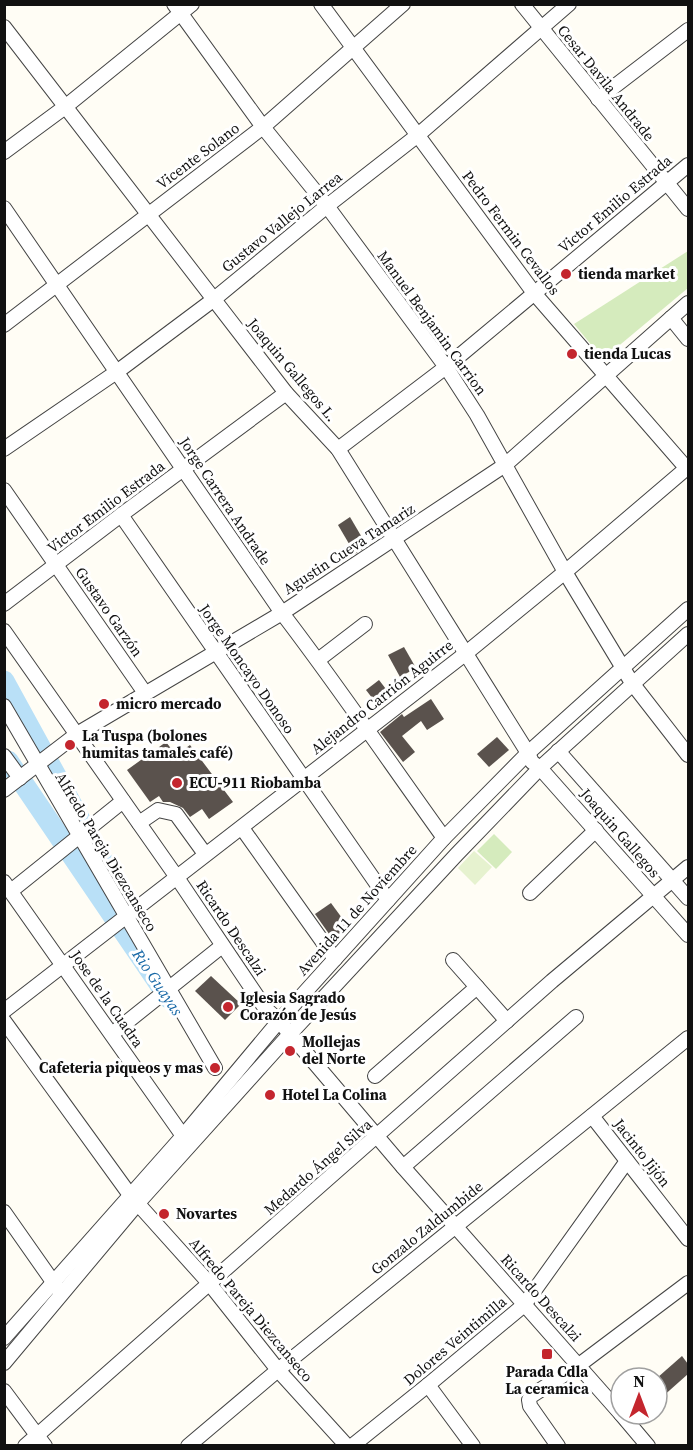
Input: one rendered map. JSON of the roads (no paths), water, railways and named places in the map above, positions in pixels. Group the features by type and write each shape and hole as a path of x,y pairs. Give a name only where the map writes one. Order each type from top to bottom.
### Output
{"street":[{"path":"4,152 65,107 177,9 192,4"},
{"name":"Pedro Fermin Cevallos","path":"321,4 534,293 688,468"},
{"name":"Vicente Solano","path":"4,325 264,127 403,4"},
{"name":"Cesar Davila Andrade","path":"522,4 688,209"},
{"name":"Gustavo Vallejo Larrea","path":"4,449 117,371 213,300 418,135 569,4"},
{"name":"Manuel Benjamin Carrion","path":"177,9 446,367 477,415 565,572 622,667 688,755"},
{"name":"Joaquin Gallegos L.","path":"4,27 286,393 338,449 528,753"},
{"path":"598,99 688,30"},
{"name":"Victor Emilio Estrada","path":"338,449 446,367 688,165"},
{"name":"Jorge Carrera Andrade","path":"4,208 282,613 444,838"},
{"name":"Agustin Cueva Tamariz","path":"4,790 77,734 282,613 505,465 688,303"},
{"path":"671,318 688,339"},
{"name":"Victor Emilio Estrada","path":"4,604 286,393"},
{"name":"Alejandro Carrión Aguirre","path":"4,1011 465,654 688,468"},
{"name":"Gustavo Garzón","path":"4,490 145,693"},
{"name":"Jorge Moncayo Donoso","path":"121,515 388,900"},
{"name":"Avenida 11 de Noviembre","path":"134,1199 279,1021 444,838 528,753 688,609"},
{"path":"318,660 365,624"},
{"name":"Ricardo Descalzi","path":"4,631 176,876 262,1005 279,1021 403,1167 609,1400"},
{"name":"Avenida 11 de Noviembre","path":"4,1338 57,1287 134,1199 540,768 688,634"},
{"name":"Alfredo Pareja Diezcanseco","path":"4,706 215,1068 4,715"},
{"path":"558,752 688,898"},
{"name":"Joaquin Gallegos","path":"528,753 532,762 596,830 688,935"},
{"path":"4,756 20,778"},
{"path":"8,887 123,801"},
{"path":"138,823 158,810 176,814 205,854"},
{"path":"242,828 335,959"},
{"path":"530,892 596,830"},
{"name":"Medardo Ángel Silva","path":"25,1446 41,1441 209,1283 507,1021 688,867"},
{"name":"Jose de la Cuadra","path":"8,887 183,1136"},
{"path":"111,1034 222,946"},
{"path":"453,960 507,1021"},
{"path":"375,1076 477,987"},
{"path":"403,1167 576,1017"},
{"name":"Alfredo Pareja Diezcanseco","path":"4,1021 134,1199 209,1283 278,1370 347,1446"},
{"name":"Gonzalo Zaldumbide","path":"188,1446 278,1370 688,1038"},
{"name":"Jacinto Jijón","path":"592,1116 688,1239"},
{"name":"Dolores Veintimilla","path":"352,1446 524,1305 627,1161"},
{"path":"4,1212 57,1287"},
{"path":"558,1446 530,1406 531,1396 579,1365 688,1283"},
{"name":"Avenida 11 de Noviembre","path":"4,1363 57,1287"},
{"path":"428,1385 473,1446"},
{"path":"4,1391 41,1441"},
{"name":"Ricardo Descalzi","path":"631,1426 648,1446"}],"waterway":[{"name":"Rio Guayas","path":"4,681 124,900"},
{"name":"Rio Guayas","path":"8,761 169,998"}],"place":[{"name":"tienda market","path":"566,274"},
{"name":"tienda Lucas","path":"572,354"},
{"name":"micro mercado","path":"104,704"},
{"name":"La Tuspa (bolones humitas tamales café)","path":"70,745"},
{"name":"ECU-911 Riobamba","path":"177,783"},
{"name":"Iglesia Sagrado Corazón de Jesús","path":"228,1007"},
{"name":"Mollejas del Norte","path":"290,1051"},
{"name":"Cafeteria piqueos y mas","path":"215,1068"},
{"name":"Hotel La Colina","path":"270,1095"},
{"name":"Novartes","path":"164,1214"},
{"name":"Parada Cdla La ceramica","path":"547,1354"}]}
